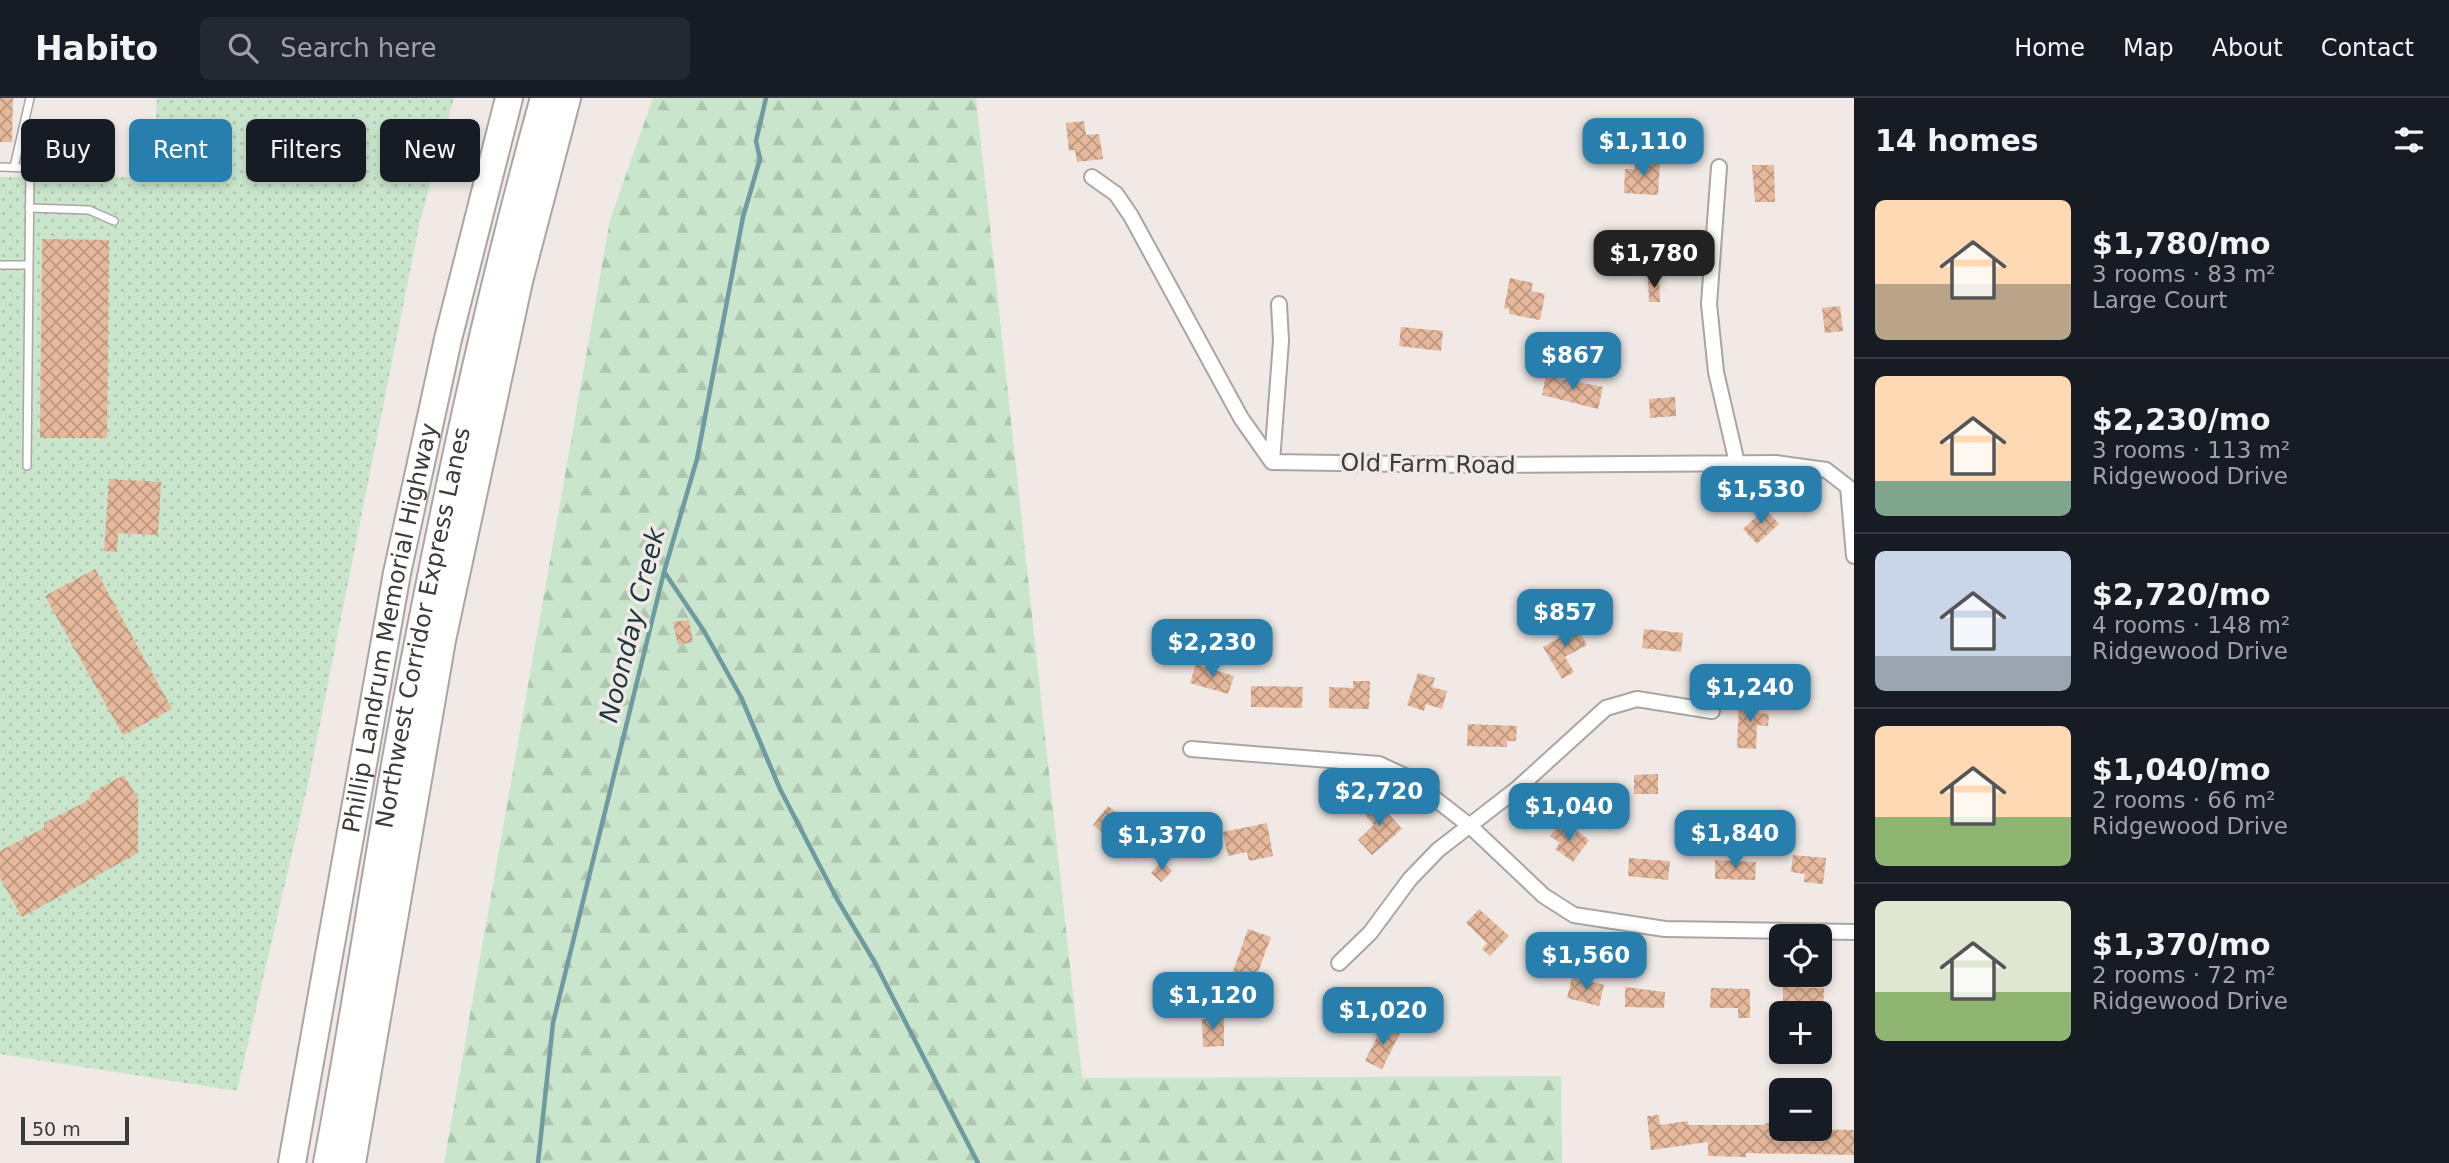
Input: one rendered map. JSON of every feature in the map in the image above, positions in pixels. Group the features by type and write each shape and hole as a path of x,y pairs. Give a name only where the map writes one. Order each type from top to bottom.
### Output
{"highway":[{"name":"Phillip Landrum Memorial Highway","path":"292,1163 397,573 451,327 509,98"},
{"name":"Northwest Corridor Express Lanes","path":"327,1163 399,740 439,533 477,361 544,98"},
{"path":"352,1163 442,640 514,306 567,98"}],"street":[{"path":"1719,167 1709,304 1716,372 1737,463"},
{"path":"1092,177 1116,194 1131,216 1241,418 1272,462"},
{"path":"1272,462 1281,341 1279,304"},
{"name":"Old Farm Road","path":"1272,462 1776,463 1826,470 1848,487 1854,556"},
{"path":"1339,963 1370,933 1410,879 1438,850 1564,748 1606,708 1637,699 1712,711"},
{"path":"1191,749 1379,764 1407,777 1470,826 1544,896 1574,915 1665,929 1854,933"}],"lane":[{"path":"14,167 30,98"},
{"path":"0,167 30,168 27,466"},
{"path":"29,208 89,210 114,221"},
{"path":"0,264 27,265"}],"green space":[{"path":"157,98 454,98 448,119 380,119 380,182 431,182 420,221 308,784 237,1091 0,1054 0,177 21,177 21,182 115,182 115,177 129,177 129,182 232,182 232,119 156,119"},
{"path":"653,98 976,98 1082,1078 1561,1076 1562,1163 444,1163 610,220"}],"building":[{"path":"0,98 13,98 12,142 0,142"},
{"path":"1084,121 1086,135 1099,134 1103,159 1077,162 1075,150 1069,151 1066,123"},
{"path":"1635,160 1660,161 1658,195 1624,193 1625,169 1634,169"},
{"path":"1752,165 1774,165 1775,202 1755,202"},
{"path":"42,239 109,240 107,438 40,438"},
{"path":"1510,278 1533,283 1531,291 1545,294 1540,320 1509,314 1510,309 1504,308"},
{"path":"1648,278 1659,278 1660,302 1649,302"},
{"path":"1840,306 1843,331 1825,333 1822,308"},
{"path":"1401,327 1443,331 1441,351 1399,346"},
{"path":"1546,376 1603,387 1598,409 1542,395"},
{"path":"1675,397 1676,416 1650,418 1649,399"},
{"path":"109,479 161,482 158,535 118,533 117,552 104,551"},
{"path":"1765,509 1779,524 1757,544 1743,529"},
{"path":"95,569 172,709 123,735 45,596"},
{"path":"689,620 693,642 678,645 673,622"},
{"path":"1572,620 1587,645 1565,657 1574,672 1562,679 1543,647 1563,636 1559,629"},
{"path":"1644,629 1683,633 1681,652 1642,648"},
{"path":"1196,664 1234,676 1228,694 1190,683"},
{"path":"1418,673 1435,678 1432,687 1447,691 1442,709 1426,704 1424,711 1407,705"},
{"path":"1353,681 1370,681 1369,709 1329,708 1329,687 1353,688"},
{"path":"1251,686 1303,687 1302,708 1251,707"},
{"path":"1739,701 1759,701 1759,713 1769,714 1768,726 1757,725 1756,749 1737,748"},
{"path":"1468,724 1517,726 1516,741 1507,741 1507,747 1467,746"},
{"path":"1658,774 1658,794 1634,794 1634,775"},
{"path":"124,775 138,799 138,853 22,917 0,878 0,851 44,828 44,823 89,800 90,794"},
{"path":"1376,800 1402,829 1372,855 1358,840 1374,825 1363,812"},
{"path":"1108,806 1124,818 1126,815 1154,836 1136,859 1093,825"},
{"path":"1267,823 1273,856 1249,861 1247,852 1228,856 1223,832"},
{"path":"1558,826 1573,837 1577,831 1589,840 1573,862 1555,849 1560,843 1550,836"},
{"path":"1793,855 1826,858 1823,884 1804,882 1805,874 1791,872"},
{"path":"1629,858 1670,861 1668,880 1628,876"},
{"path":"1715,860 1756,862 1755,880 1715,879"},
{"path":"1162,861 1172,871 1161,882 1151,873"},
{"path":"1479,909 1509,936 1490,956 1482,949 1487,943 1466,923"},
{"path":"1248,929 1271,937 1252,988 1230,980"},
{"path":"1572,977 1604,985 1599,1006 1567,998"},
{"path":"1625,987 1665,992 1664,1008 1625,1007"},
{"path":"1783,987 1824,988 1823,1001 1783,1001"},
{"path":"1711,988 1750,989 1750,1018 1738,1018 1738,1008 1710,1008"},
{"path":"1224,1018 1224,1046 1203,1047 1202,1019"},
{"path":"1383,1025 1400,1033 1382,1069 1365,1061"},
{"path":"1659,1115 1660,1125 1688,1121 1688,1125 1769,1123 1769,1141 1832,1141 1832,1130 1854,1130 1854,1155 1746,1153 1746,1157 1708,1156 1708,1142 1651,1150 1647,1116"}],"waterway":[{"name":"Noonday Creek","path":"538,1163 553,1023 664,572 697,459 743,217 760,159 756,141 766,98"},
{"path":"665,573 704,631 741,697 780,789 837,899 874,961 978,1163"}]}
